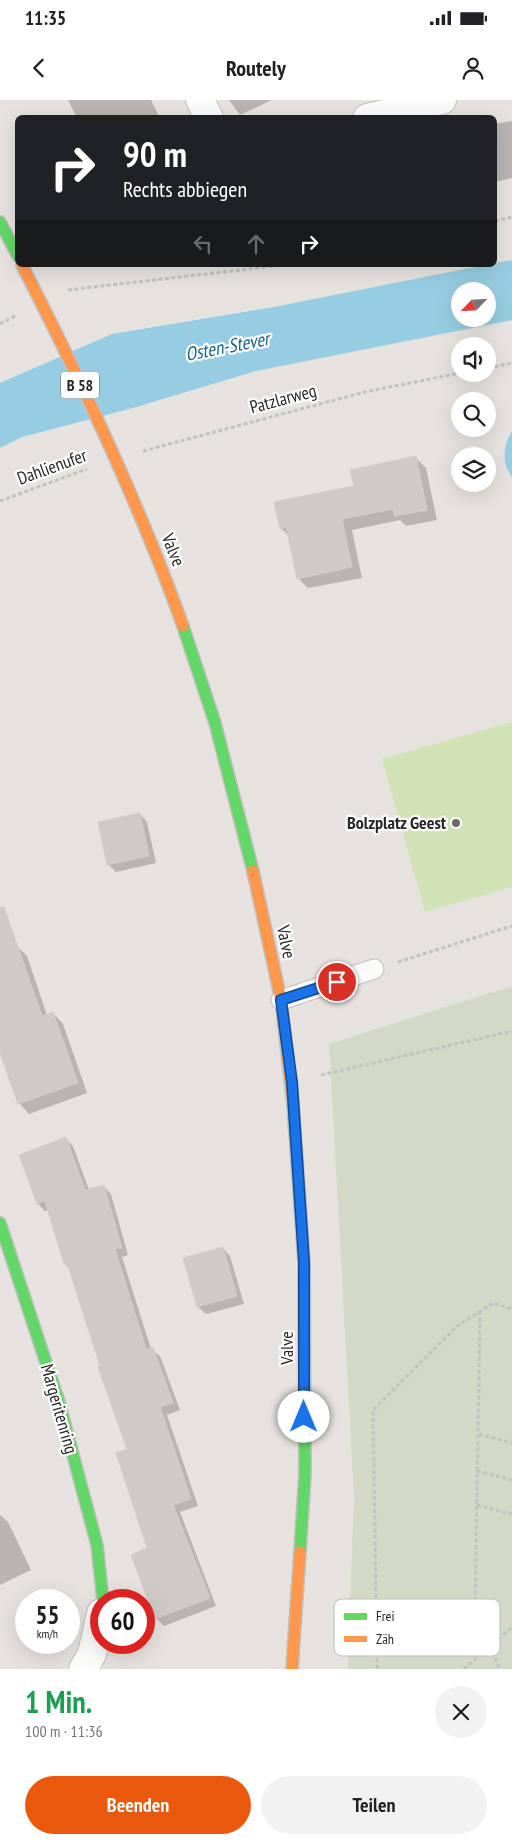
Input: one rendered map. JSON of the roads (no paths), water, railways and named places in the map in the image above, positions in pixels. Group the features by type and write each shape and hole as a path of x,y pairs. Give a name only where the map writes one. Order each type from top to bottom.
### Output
{"main road":[{"path":"0,222 15,250"},
{"name":"Valve","path":"23,267 51,322 157,553 215,723 247,845 281,1000 292,1082 304,1262 305,1474 292,1669"},
{"name":"Margeritenring","path":"0,1223 61,1412 97,1545 102,1589"}],"street":[{"path":"200,100 208,115"},
{"path":"380,115 442,100"},
{"path":"83,1669 92,1654"}],"lane":[{"path":"281,1000 374,969"}],"water":[{"name":"Osten-Stever","path":"512,260 512,320 496,323 496,282 451,282 451,328 472,328 256,371 133,408 22,437 0,448 0,383 112,334 274,307 475,267 497,267 497,263"},
{"path":"512,431 512,477 506,466 504,454"}],"place":[{"name":"Bolzplatz Geest","path":"456,823"}]}
